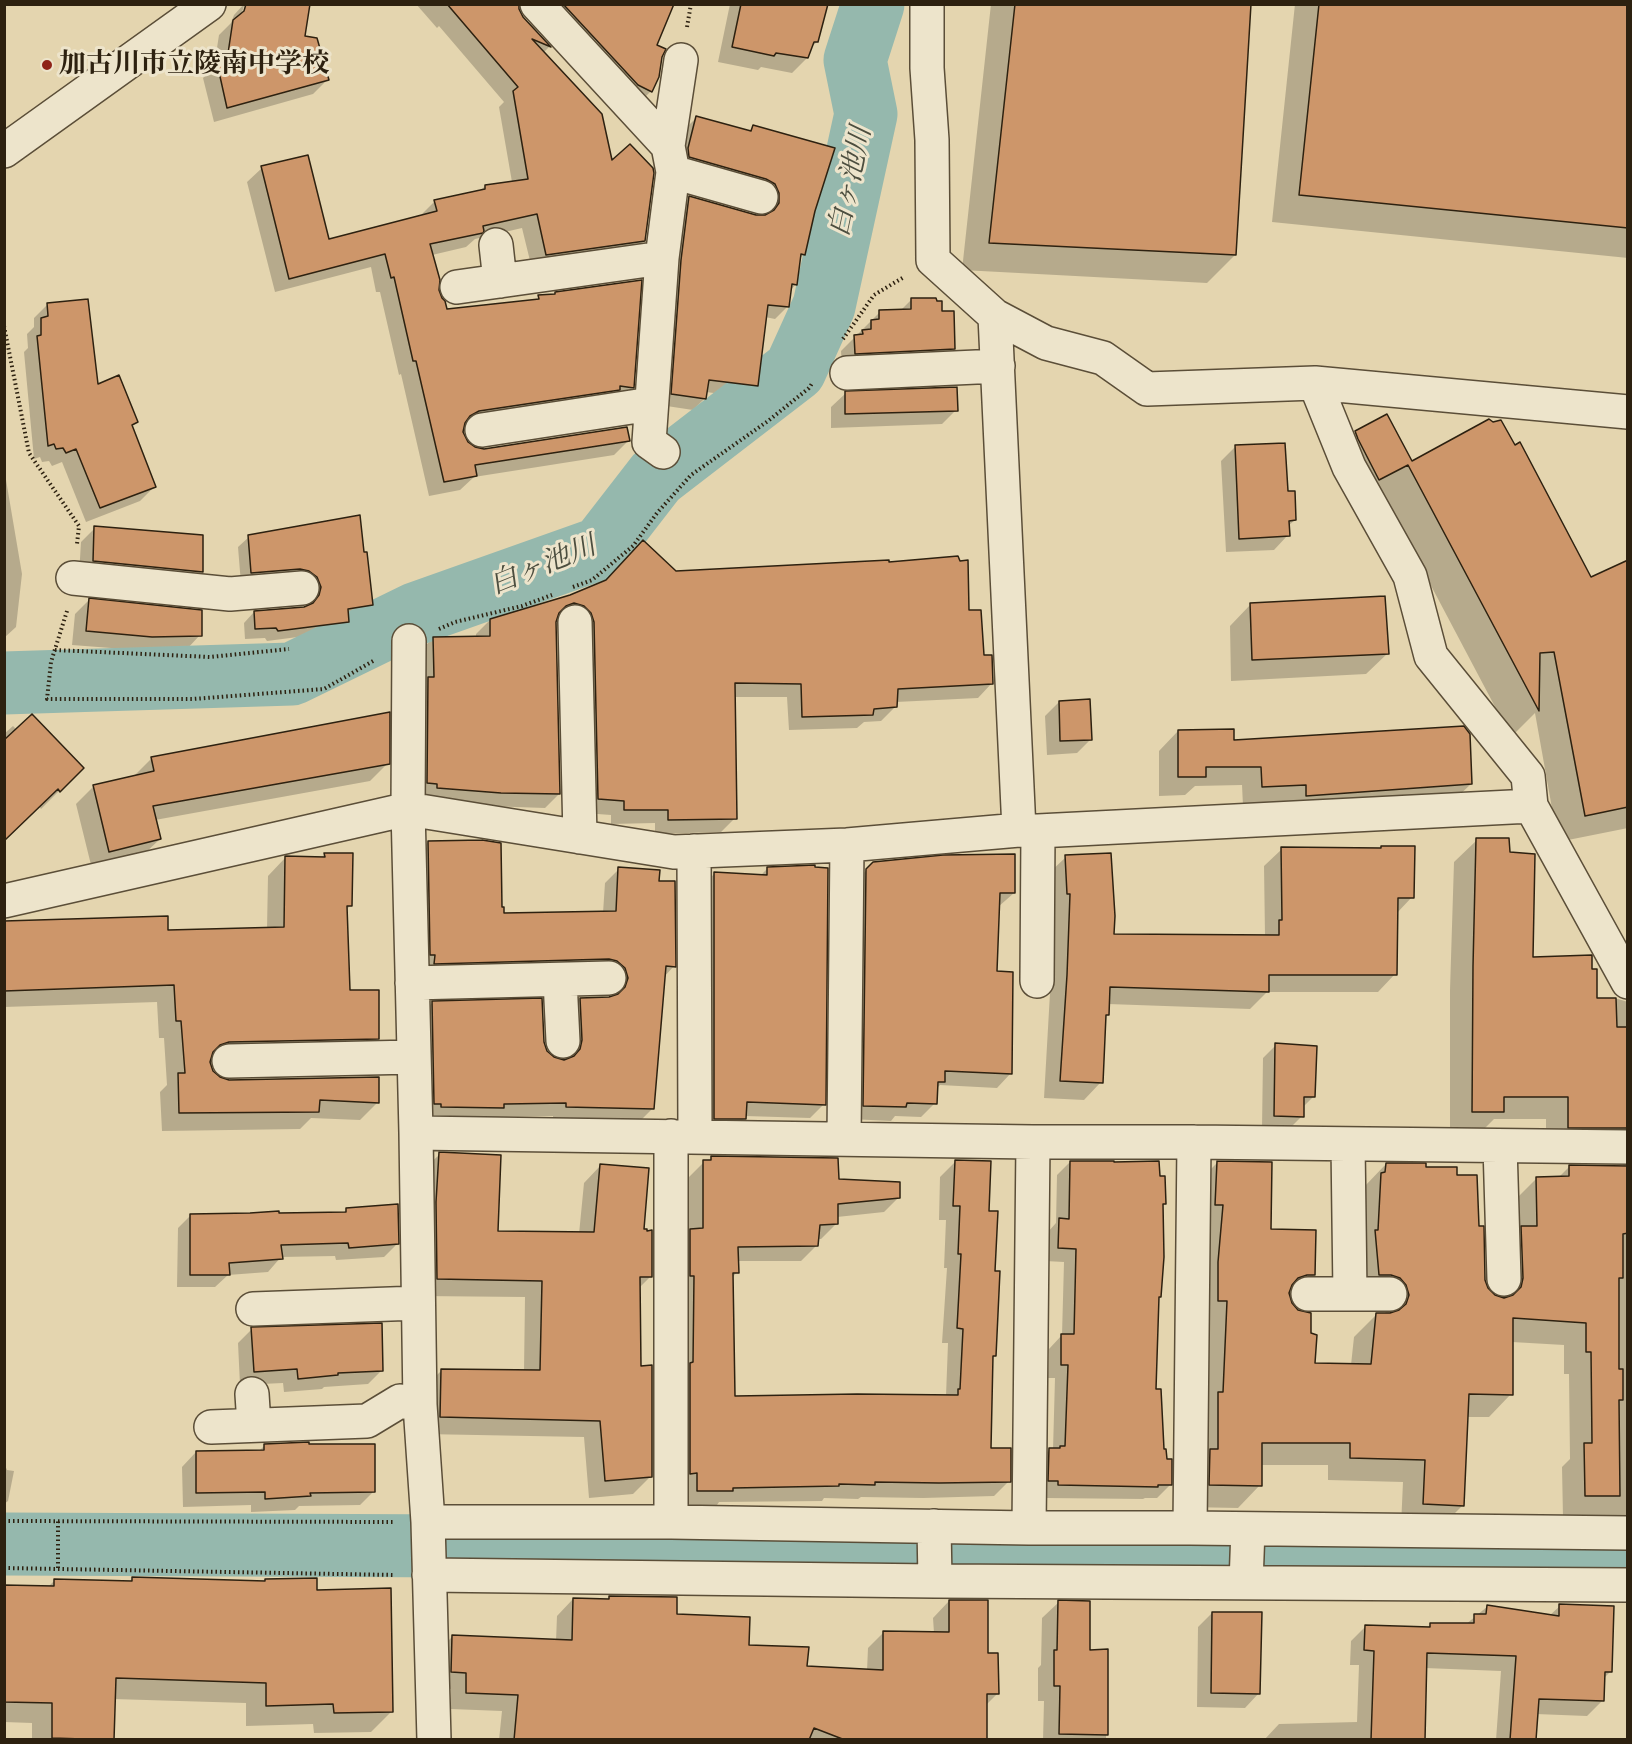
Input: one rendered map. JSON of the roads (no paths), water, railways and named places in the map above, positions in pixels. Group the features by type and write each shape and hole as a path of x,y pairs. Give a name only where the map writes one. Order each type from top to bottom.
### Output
{"street":[{"path":"4,151 209,4"},
{"path":"537,4 670,159 761,197"},
{"path":"927,4 927,68 932,140 933,260 996,316 1046,343 1103,358 1147,389 1315,383 1628,412"},
{"path":"663,452 648,442 670,159 681,60"},
{"path":"496,245 500,281"},
{"path":"457,287 662,258"},
{"path":"996,316 1037,981"},
{"path":"844,357 998,366"},
{"path":"1315,383 1349,467 1410,576 1431,656 1528,776 1531,806 1628,982"},
{"path":"482,430 651,404"},
{"path":"73,578 230,594 302,588"},
{"path":"575,622 580,837"},
{"path":"409,641 408,809 420,1405 428,1522 434,1740"},
{"path":"4,901 408,809 674,852 847,845 1029,831 1531,806"},
{"path":"844,1138 847,845"},
{"path":"671,1522 694,851"},
{"path":"412,983 609,978"},
{"path":"560,980 562,1041"},
{"path":"230,1061 414,1057"},
{"path":"416,1133 844,1138 1033,1143 1194,1142 1628,1147"},
{"path":"1191,1528 1194,1142"},
{"path":"1029,1528 1033,1143"},
{"path":"1348,1144 1350,1294"},
{"path":"1500,1146 1504,1279"},
{"path":"1308,1294 1390,1294"},
{"path":"253,1309 418,1303"},
{"path":"211,1427 253,1410 367,1421 400,1401 420,1405"},
{"path":"428,1522 671,1522 1029,1528 1628,1533"},
{"path":"934,1526 934,1581"},
{"path":"1246,1583 1248,1529"},
{"path":"1544,1532 1544,1585"},
{"path":"429,1575 1628,1585"}],"waterway":[{"name":"白ヶ池川","path":"4,683 292,674 415,614 601,548 656,477 795,370 824,306 866,114 855,60 873,4"},
{"path":"4,1544 467,1546 1628,1561"}],"place":[{"name":"加古川市立陵南中学校","path":"47,65"}]}
